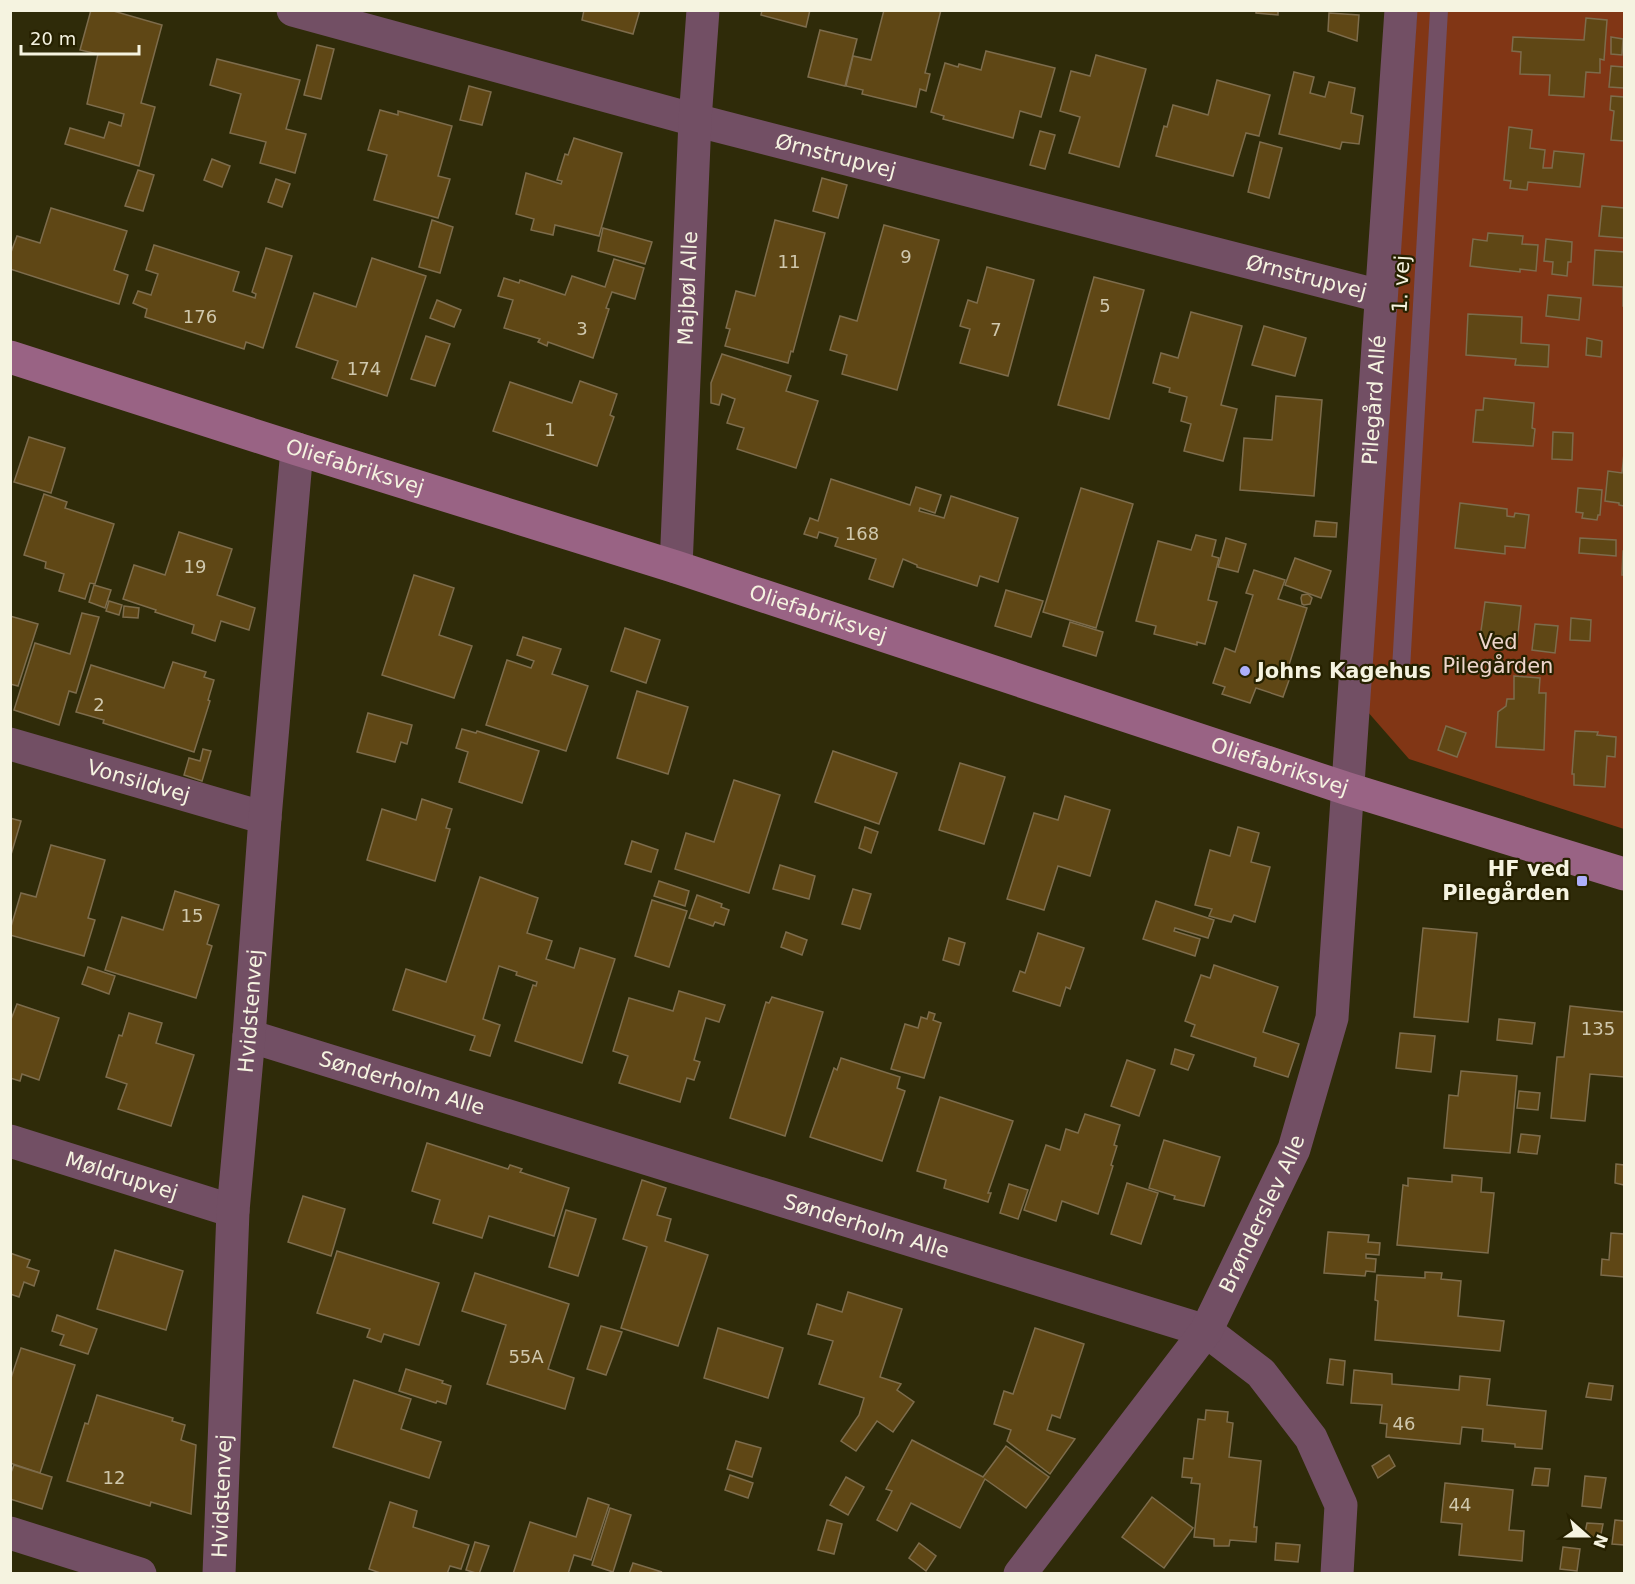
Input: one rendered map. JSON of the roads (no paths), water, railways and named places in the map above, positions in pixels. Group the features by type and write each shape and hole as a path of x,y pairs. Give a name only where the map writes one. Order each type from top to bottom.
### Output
{"street":[{"name":"Ørnstrupvej","path":"293,10 695,120 1380,296"},
{"name":"Majbøl Alle","path":"676,567 695,120 703,10"},
{"name":"Pilegård Allé","path":"1348,789 1401,10"},
{"name":"Oliefabriksvej","path":"10,357 676,567 1348,789 1624,874"},
{"name":"Hvidstenvej","path":"219,1574 233,1211 297,449"},
{"name":"Vonsildvej","path":"10,744 265,818"},
{"name":"Brønderslev Alle","path":"1020,1574 1206,1331 1294,1149 1332,1018 1348,789"},
{"name":"Sønderholm Alle","path":"249,1036 1206,1331 1261,1372 1311,1438 1341,1505 1337,1574"},
{"name":"Møldrupvej","path":"10,1141 233,1211"},
{"path":"10,1533 140,1574"}],"lane":[{"name":"1. vej","path":"1401,669 1439,10"}],"place":[{"name":"Johns Kagehus","path":"1245,671"},
{"name":"HF ved Pilegården","path":"1582,881"}],"park label":[{"name":"Ved Pilegården","path":"1498,654"}]}
